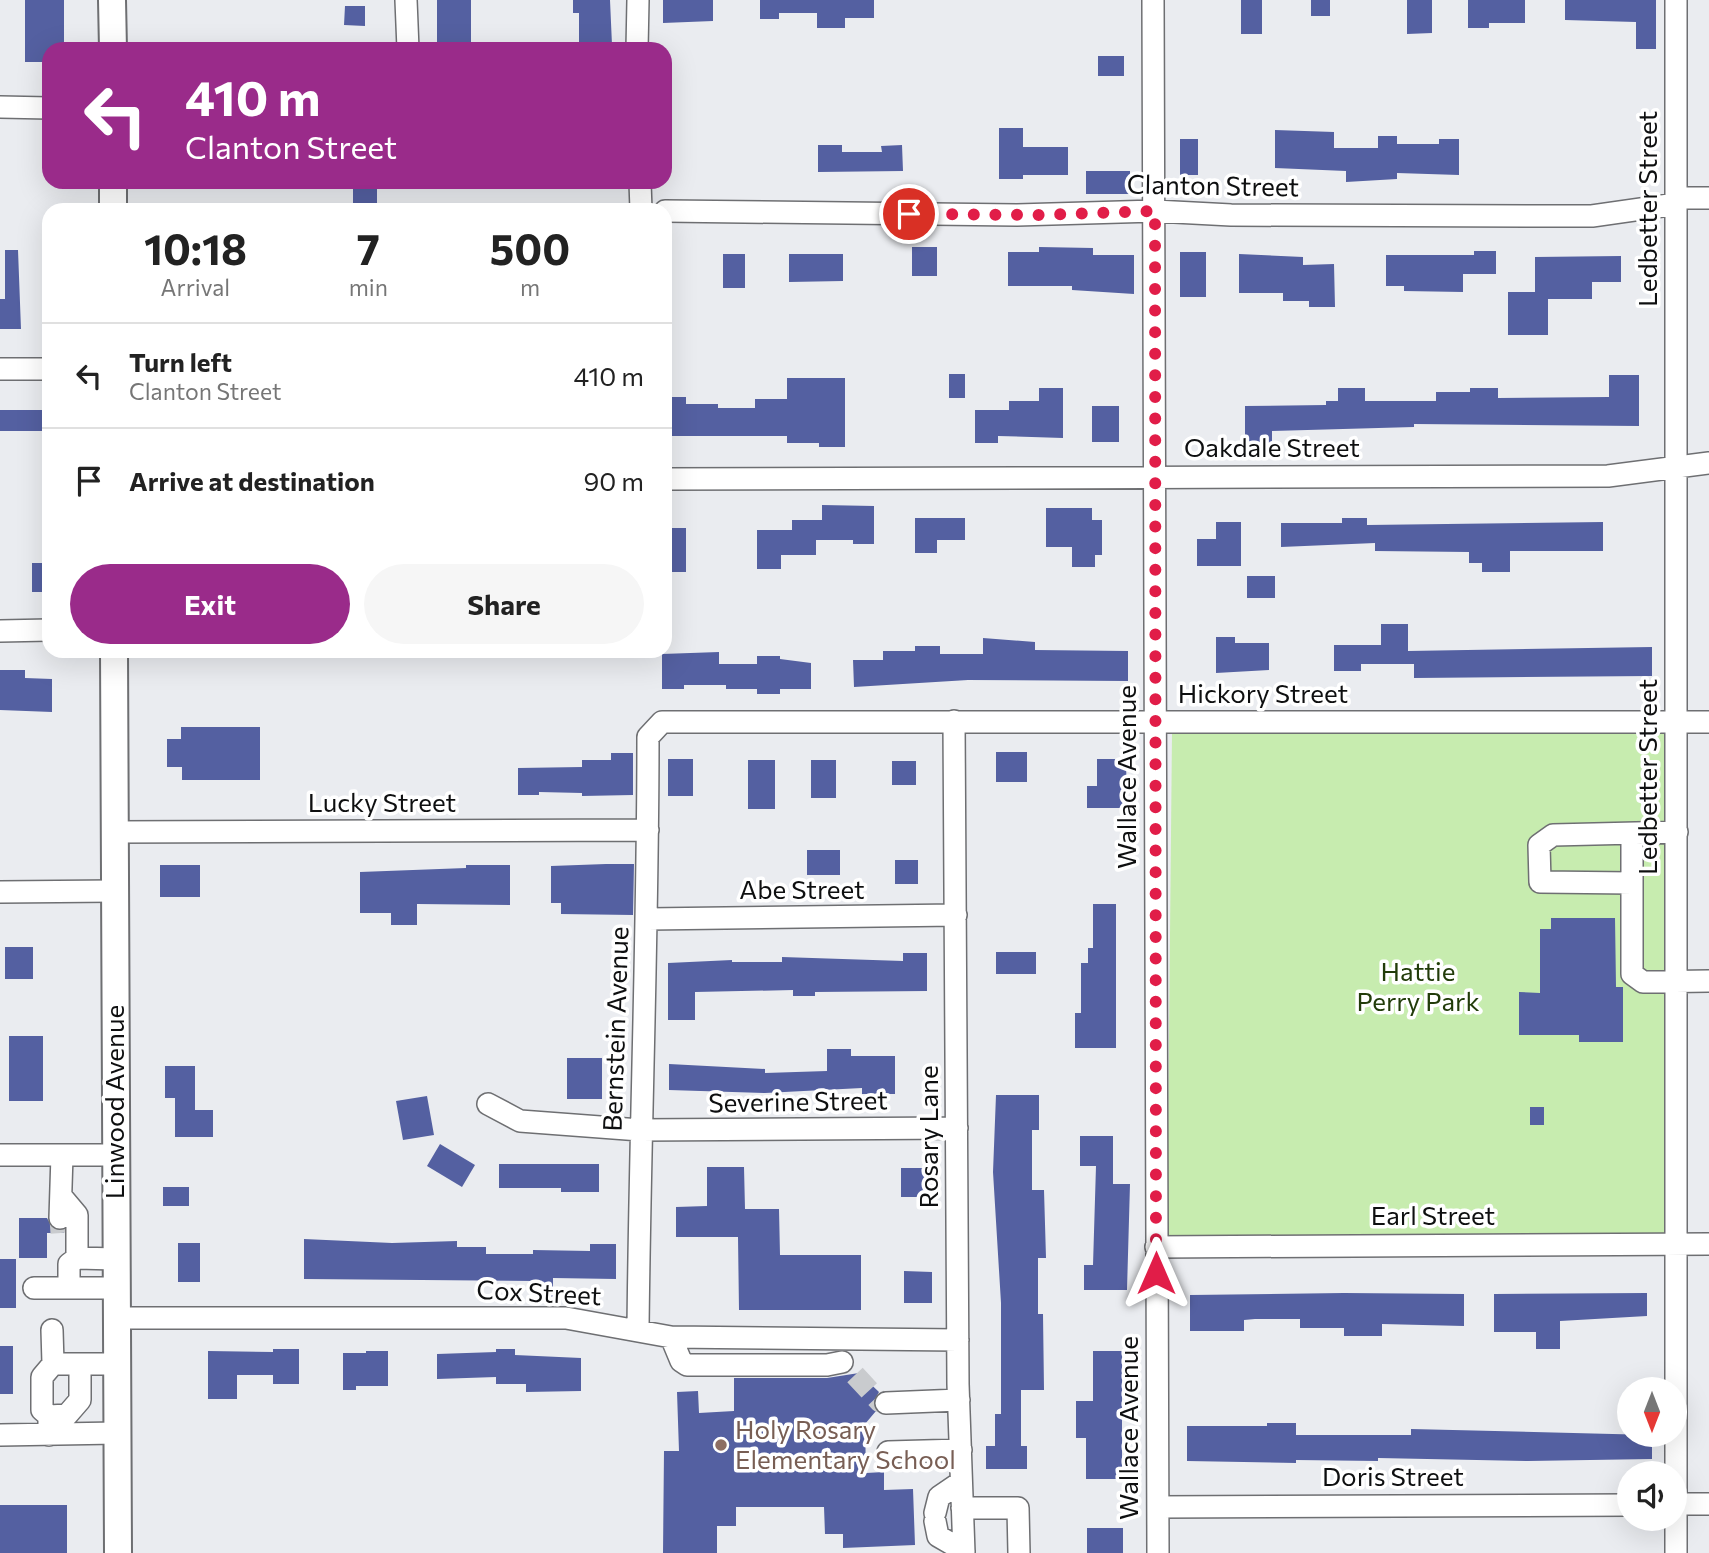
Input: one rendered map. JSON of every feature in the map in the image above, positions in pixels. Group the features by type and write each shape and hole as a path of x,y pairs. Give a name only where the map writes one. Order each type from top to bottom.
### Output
{"main road":[{"path":"112,0 113,42"},
{"name":"Linwood Avenue","path":"114,658 118,1553"}],"street":[{"path":"407,0 408,42"},
{"path":"637,42 638,0"},
{"name":"Wallace Avenue","path":"1153,0 1158,1553"},
{"name":"Ledbetter Street","path":"1675,1461 1676,0"},
{"path":"0,107 42,107"},
{"name":"Clanton Street","path":"672,211 1017,215 1155,211 1245,215 1592,216 1709,198"},
{"path":"0,369 42,369"},
{"name":"Oakdale Street","path":"672,478 1608,476 1649,473 1709,463"},
{"path":"0,631 42,631"},
{"name":"Hickory Street","path":"652,732 662,723 673,721 1709,722"},
{"name":"Rosary Lane","path":"954,721 958,1400 964,1552"},
{"name":"Bernstein Avenue","path":"638,1329 640,1130 648,919 649,737 652,732"},
{"name":"Lucky Street","path":"115,832 648,830"},
{"path":"1633,883 1540,882 1539,845 1553,835 1676,832"},
{"path":"1633,834 1632,974 1643,982 1709,981"},
{"path":"0,892 115,891"},
{"name":"Abe Street","path":"648,919 956,915"},
{"name":"Severine Street","path":"488,1104 520,1121 640,1130 957,1128"},
{"path":"0,1155 116,1155"},
{"path":"62,1155 60,1226 77,1252 116,1258"},
{"path":"61,1196 77,1215 77,1252 69,1264 69,1288"},
{"name":"Earl Street","path":"1156,1247 1709,1244"},
{"path":"34,1288 116,1288"},
{"name":"Cox Street","path":"117,1318 566,1318 671,1337 958,1340"},
{"path":"49,1426 42,1410 42,1377 53,1364 52,1329"},
{"path":"671,1337 681,1361 687,1365 827,1365 848,1369 839,1340"},
{"path":"728,1339 728,1365"},
{"path":"53,1364 117,1364"},
{"path":"49,1426 67,1415 80,1400 79,1364"},
{"path":"886,1403 958,1400"},
{"path":"0,1435 49,1426 117,1433"},
{"path":"888,1452 961,1450"},
{"path":"961,1482 939,1497 935,1517 938,1536 964,1552"},
{"path":"1687,1504 1709,1504"},
{"name":"Doris Street","path":"1157,1507 1617,1505"},
{"path":"962,1508 1018,1508 1019,1553"},
{"name":"Ledbetter Street","path":"1676,1531 1676,1553"}],"green space":[{"name":"Hattie Perry Park","path":"1172,733 1667,734 1667,1235 1167,1239"}],"building":[{"path":"25,0 64,0 64,42 42,42 42,62 25,62"},
{"path":"437,0 471,0 471,42 437,42"},
{"path":"573,0 610,0 612,42 579,42 579,13 573,13"},
{"path":"663,0 713,0 713,21 663,23"},
{"path":"760,0 874,0 874,18 845,18 845,28 817,28 817,13 779,13 779,19 760,19"},
{"path":"1241,0 1262,0 1262,34 1241,34"},
{"path":"1311,0 1330,0 1330,16 1311,16"},
{"path":"1407,0 1432,0 1432,33 1407,34"},
{"path":"1468,0 1525,0 1525,23 1489,23 1489,28 1468,28"},
{"path":"1565,0 1656,0 1656,49 1636,49 1636,22 1565,20"},
{"path":"345,6 365,6 365,26 344,25"},
{"path":"1098,56 1124,56 1124,76 1098,76"},
{"path":"999,128 1023,128 1023,147 1068,147 1068,175 1023,175 1023,179 999,179"},
{"path":"1275,130 1334,132 1334,148 1378,148 1378,136 1397,136 1397,144 1439,144 1439,139 1459,139 1459,175 1397,173 1397,179 1346,182 1346,171 1275,168"},
{"path":"1180,139 1198,139 1198,175 1180,175"},
{"path":"818,145 842,145 842,152 882,152 881,146 902,145 903,171 818,172"},
{"path":"1086,171 1130,171 1130,194 1086,194"},
{"path":"353,189 377,189 377,203 353,203"},
{"path":"912,247 937,247 937,276 912,276"},
{"path":"1039,247 1093,248 1093,255 1134,255 1134,294 1072,290 1072,286 1008,286 1008,252 1039,252"},
{"path":"5,250 18,250 21,329 0,329 0,299 5,299"},
{"path":"1474,251 1496,251 1496,274 1463,274 1463,292 1404,291 1404,286 1386,286 1386,255 1474,255"},
{"path":"1180,252 1206,252 1206,297 1180,297"},
{"path":"723,254 745,254 745,288 723,288"},
{"path":"789,254 843,254 843,281 789,282"},
{"path":"1239,254 1303,257 1303,265 1334,264 1335,307 1309,307 1309,301 1283,301 1283,293 1239,293"},
{"path":"1621,256 1621,282 1592,282 1592,299 1548,299 1548,335 1508,335 1508,292 1535,292 1535,257"},
{"path":"949,374 965,374 965,398 949,398"},
{"path":"1609,375 1639,375 1639,426 1414,424 1414,427 1272,431 1272,448 1245,448 1245,406 1326,405 1326,401 1338,401 1338,388 1365,388 1365,401 1436,401 1436,392 1470,392 1470,388 1498,388 1498,398 1609,397"},
{"path":"787,378 845,378 845,447 819,447 819,443 787,443 787,436 672,436 672,397 686,397 686,404 718,404 718,408 755,408 755,399 787,399"},
{"path":"1039,388 1063,388 1063,438 998,436 998,443 975,443 975,410 1009,410 1009,401 1039,401"},
{"path":"1092,406 1119,406 1119,442 1092,442"},
{"path":"0,410 42,410 42,431 0,431"},
{"path":"822,505 874,506 874,544 853,544 853,540 816,540 816,555 781,555 781,569 757,569 757,530 792,530 792,520 822,520"},
{"path":"1046,508 1092,508 1092,520 1102,520 1102,555 1095,555 1095,567 1072,567 1072,547 1046,547"},
{"path":"915,518 965,518 965,540 937,540 937,553 915,553"},
{"path":"1342,518 1367,518 1367,525 1603,522 1603,551 1510,551 1510,572 1482,572 1482,563 1469,563 1469,552 1375,551 1375,543 1281,547 1281,523 1342,523"},
{"path":"1216,522 1241,522 1241,566 1197,566 1197,539 1216,539"},
{"path":"672,528 686,528 686,572 672,572"},
{"path":"32,563 42,563 42,592 32,592"},
{"path":"1247,576 1275,576 1275,598 1247,598"},
{"path":"1381,624 1408,624 1408,651 1652,647 1652,676 1414,678 1414,664 1361,664 1361,671 1334,671 1334,645 1381,645"},
{"path":"1216,637 1235,637 1235,643 1269,643 1269,670 1216,673"},
{"path":"983,638 1035,642 1035,650 1128,651 1128,681 968,680 854,687 853,660 883,660 883,651 915,651 915,646 940,646 940,654 983,654"},
{"path":"719,652 719,664 757,664 757,656 780,656 780,659 811,663 811,689 780,689 780,694 757,694 757,689 726,689 726,685 684,685 684,689 662,689 662,658 672,658 672,654"},
{"path":"0,670 25,670 25,678 52,679 52,712 0,710"},
{"path":"181,727 260,727 260,780 182,780 182,767 167,767 167,739 181,739"},
{"path":"996,752 1027,752 1027,782 996,782"},
{"path":"611,753 633,753 633,795 582,796 582,793 539,792 539,795 518,795 518,768 582,767 582,760 611,760"},
{"path":"668,759 693,759 693,796 668,796"},
{"path":"1097,759 1126,759 1127,808 1087,808 1087,786 1097,786"},
{"path":"748,760 775,760 775,809 748,809"},
{"path":"811,760 836,760 836,798 811,798"},
{"path":"892,761 916,761 916,785 892,785"},
{"path":"807,850 840,850 840,875 807,875"},
{"path":"895,860 918,860 918,884 895,884"},
{"path":"634,864 633,915 561,914 561,903 551,903 551,866"},
{"path":"160,865 200,865 200,897 160,897"},
{"path":"466,865 510,865 510,905 417,904 417,925 391,925 391,913 360,913 360,872 466,868"},
{"path":"1093,904 1116,904 1116,1048 1075,1048 1075,1013 1081,1013 1081,963 1088,963 1088,948 1093,948"},
{"path":"1551,918 1615,918 1616,987 1623,987 1623,1042 1579,1042 1579,1035 1519,1035 1519,992 1540,993 1540,929 1551,929"},
{"path":"5,947 33,947 33,979 5,979"},
{"path":"996,952 1036,952 1036,974 996,974"},
{"path":"903,953 927,953 927,991 815,992 815,996 793,996 793,990 695,992 695,1020 668,1020 668,963 732,960 782,962 782,957 903,961"},
{"path":"9,1036 43,1036 43,1101 9,1101"},
{"path":"827,1049 851,1049 851,1056 895,1056 895,1094 862,1094 862,1088 765,1093 669,1090 669,1064 765,1069 765,1073 827,1071"},
{"path":"567,1058 602,1058 602,1099 567,1099"},
{"path":"165,1066 195,1066 195,1110 213,1110 213,1137 175,1137 175,1098 165,1098"},
{"path":"996,1095 1039,1095 1039,1130 1032,1130 1032,1190 1044,1190 1046,1258 1038,1258 1038,1314 1043,1314 1044,1390 1021,1390 1021,1446 1027,1446 1027,1469 986,1469 986,1446 995,1446 995,1414 1001,1414 1001,1303 993,1172"},
{"path":"427,1096 434,1135 403,1140 396,1101"},
{"path":"1530,1107 1544,1107 1544,1125 1530,1125"},
{"path":"1080,1136 1113,1136 1113,1184 1130,1184 1127,1290 1084,1290 1084,1265 1093,1265 1096,1166 1080,1166"},
{"path":"440,1144 475,1165 462,1187 427,1166"},
{"path":"499,1164 599,1164 599,1192 561,1192 561,1188 499,1188"},
{"path":"707,1167 744,1167 745,1209 779,1209 780,1255 861,1255 861,1310 739,1310 738,1237 676,1237 676,1207 707,1206"},
{"path":"901,1168 926,1168 926,1197 901,1197"},
{"path":"163,1187 189,1187 189,1206 163,1206"},
{"path":"19,1218 47,1218 53,1229 64,1230 64,1233 47,1233 47,1258 19,1258"},
{"path":"304,1239 392,1243 457,1241 457,1247 486,1247 486,1254 533,1254 533,1250 590,1251 590,1244 616,1244 616,1279 553,1278 553,1297 532,1296 533,1281 304,1279"},
{"path":"178,1243 200,1243 200,1282 178,1282"},
{"path":"0,1259 16,1259 16,1308 0,1308"},
{"path":"904,1271 932,1272 932,1303 904,1303"},
{"path":"1647,1293 1647,1316 1560,1321 1560,1349 1536,1349 1536,1332 1494,1332 1494,1294"},
{"path":"1464,1294 1464,1326 1382,1324 1382,1336 1344,1336 1344,1328 1300,1328 1300,1319 1255,1319 1244,1320 1244,1331 1190,1331 1190,1295"},
{"path":"0,1346 13,1346 13,1394 0,1394"},
{"path":"273,1349 299,1349 299,1384 273,1384 273,1375 237,1375 237,1399 208,1399 208,1351 273,1352"},
{"path":"496,1349 515,1349 515,1355 581,1358 581,1391 526,1392 526,1384 496,1384 496,1377 437,1379 437,1354 496,1352"},
{"path":"388,1351 388,1386 356,1386 356,1390 343,1390 343,1353"},
{"path":"1093,1351 1122,1351 1122,1479 1086,1479 1086,1438 1076,1438 1076,1401 1093,1401"},
{"path":"859,1373 879,1392 873,1403 876,1411 865,1424 866,1473 884,1472 884,1490 913,1489 915,1545 843,1548 843,1534 825,1534 824,1507 736,1507 736,1526 717,1526 717,1553 663,1553 664,1451 679,1451 677,1392 698,1391 699,1413 734,1411 734,1378 827,1378"},
{"path":"1267,1423 1296,1423 1296,1435 1411,1435 1411,1429 1617,1434 1617,1447 1652,1447 1652,1459 1528,1461 1378,1458 1378,1461 1296,1460 1296,1463 1187,1461 1187,1426 1267,1426"},
{"path":"0,1505 67,1505 67,1553 0,1553"},
{"path":"1087,1528 1123,1528 1123,1553 1087,1553"}],"tunnel":[{"path":"60,1218 61,1233"},
{"path":"855,1375 880,1402 886,1403"}],"place":[{"name":"Holy Rosary Elementary School","path":"721,1445"}],"route":[{"path":"909,214 1040,215 1155,211 1156,1273"}]}
